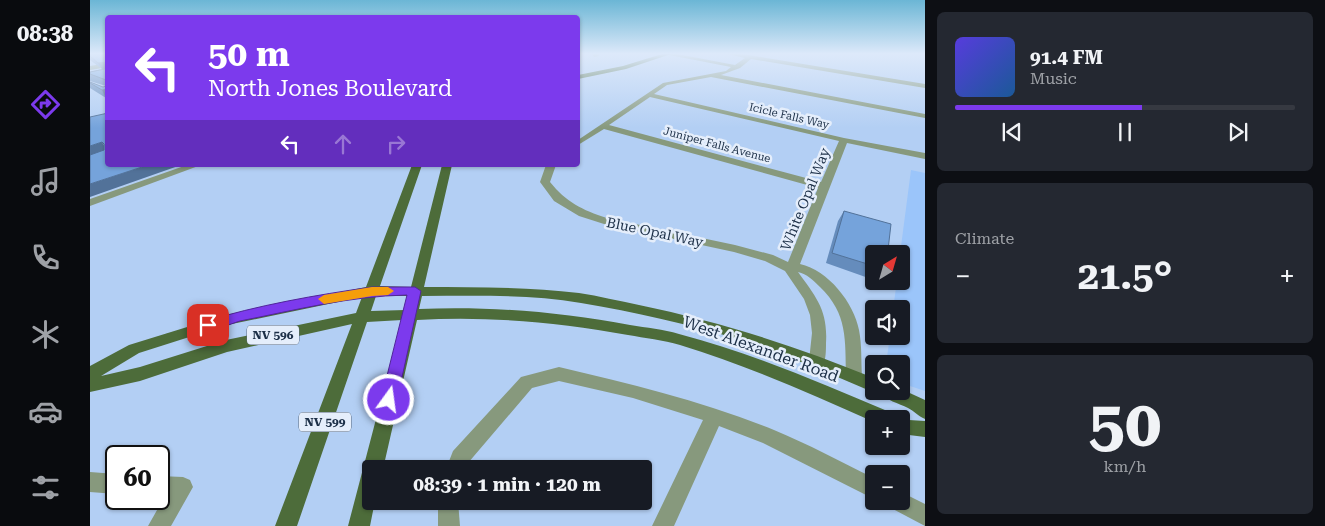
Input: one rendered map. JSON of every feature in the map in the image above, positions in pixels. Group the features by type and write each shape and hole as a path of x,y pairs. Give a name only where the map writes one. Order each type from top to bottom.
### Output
{"main road":[{"name":"NV 599","path":"286,526 416,167"},
{"path":"374,460 446,167"},
{"name":"NV 596","path":"90,374 134,349 226,320 304,303 372,292 415,291"},
{"name":"West Alexander Road","path":"415,291 507,292 580,298 666,316 742,335 817,361 865,381"},
{"name":"West Alexander Road","path":"410,315 468,312 568,320 625,328 678,339 725,354 865,410"},
{"name":"NV 596","path":"90,385 140,374 235,344 282,332 363,317 410,315"},
{"path":"909,400 925,411"},
{"path":"910,427 925,429"},
{"path":"359,526 363,510"}],"street":[{"path":"580,142 665,84 693,79"},
{"path":"730,79 925,116"},
{"path":"880,79 925,86"},
{"name":"Icicle Falls Way","path":"648,95 844,140 925,156"},
{"name":"Juniper Falls Avenue","path":"603,126 824,186"},
{"name":"White Opal Way","path":"792,269 844,140"},
{"path":"90,203 190,167"},
{"name":"Blue Opal Way","path":"550,167 545,182 558,199 583,214 626,228 735,249 768,258 792,269 801,268 814,274 829,288 842,305 852,329 854,376"},
{"path":"792,269 791,272 794,278 805,290 818,312 819,341 817,361"},
{"path":"805,290 829,288"},
{"path":"459,460 527,382 559,374 633,391 714,416 770,437 865,484"},
{"path":"663,526 714,416"},
{"path":"90,482 105,483"},
{"path":"170,486 182,487 170,507"},
{"path":"910,508 925,516"},
{"path":"159,526 168,510"},
{"path":"448,510 449,526"}],"shaded area":[{"path":"911,170 925,173 925,391 910,386 910,355 887,355 889,345 910,345 910,300 894,300 896,290 910,290 910,245 901,245"}],"building":[{"path":"90,82 105,86 105,90 102,90"},
{"path":"105,114 105,167 142,167 90,184 90,155 104,150 104,144 102,142 90,146 90,117"},
{"path":"844,211 891,224 889,245 865,245 865,263 832,253"}],"slow traffic":[{"path":"324,299 388,291"}],"route":[{"path":"208,325 341,296 372,292 415,291 389,400"}]}
